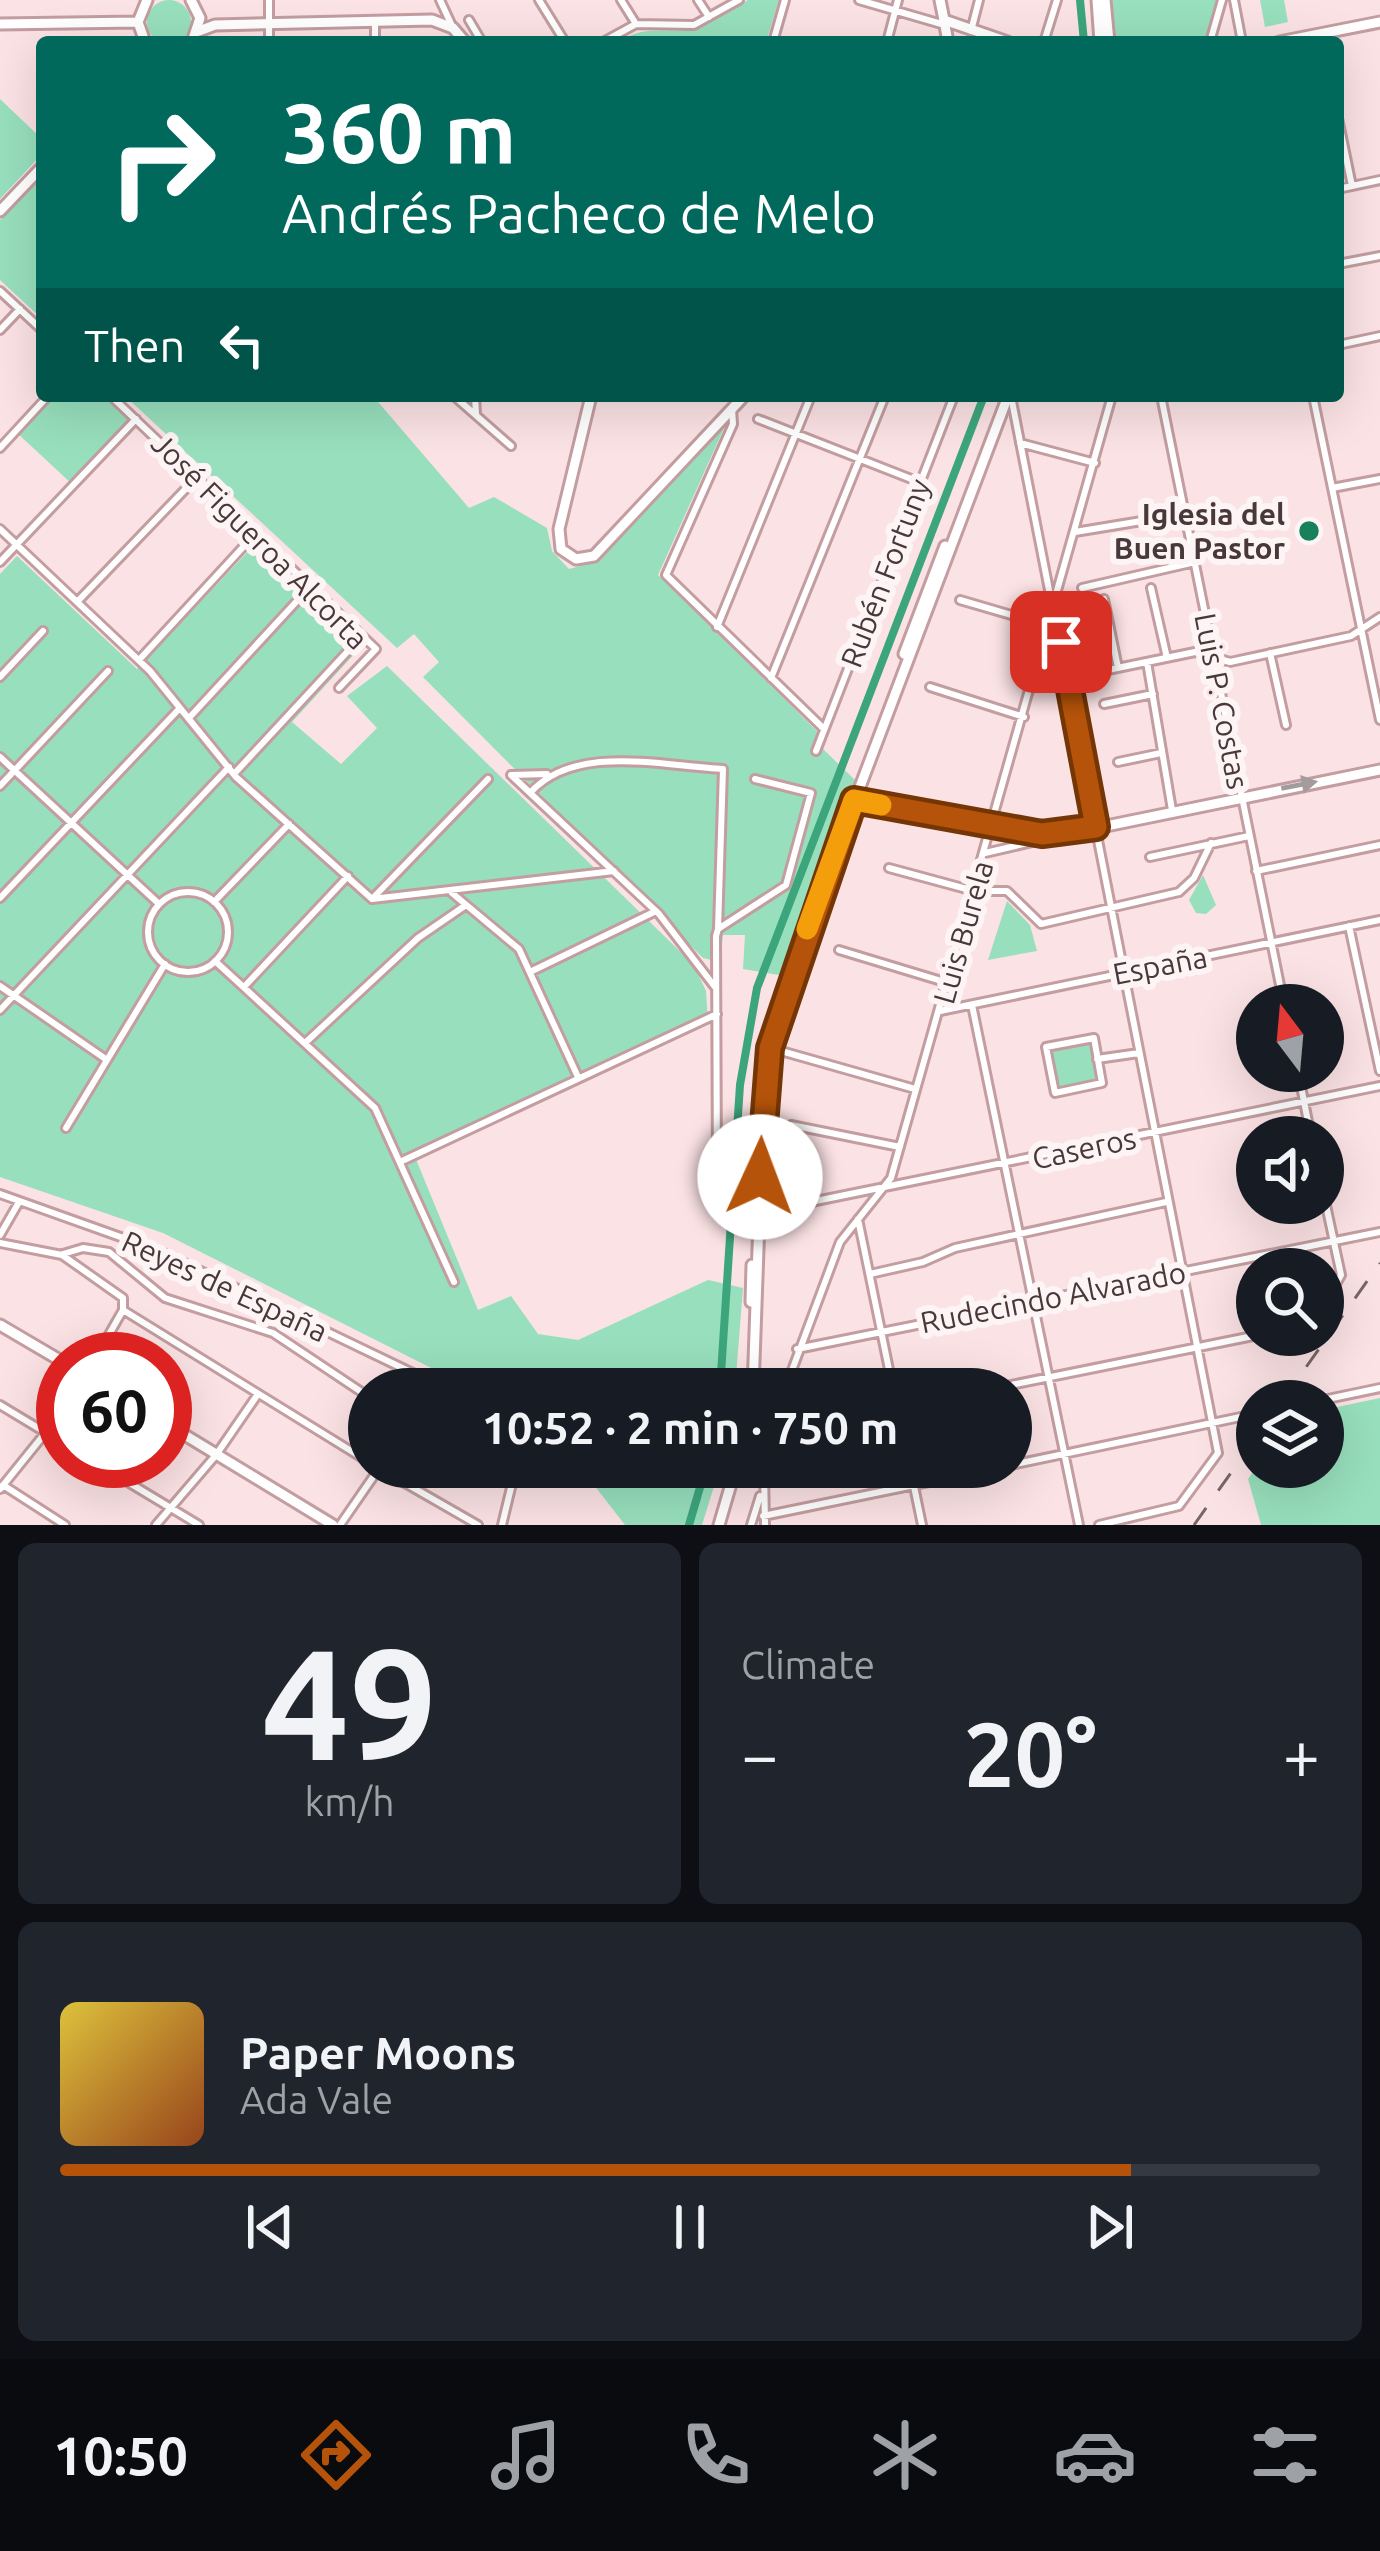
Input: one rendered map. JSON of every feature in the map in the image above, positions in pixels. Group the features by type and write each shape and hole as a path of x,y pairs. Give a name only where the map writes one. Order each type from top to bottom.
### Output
{"main road":[{"path":"135,0 144,36"},
{"path":"138,18 147,0"},
{"path":"191,0 200,18 215,25 432,20 460,36"},
{"path":"940,0 947,36"},
{"path":"1101,0 1104,36"},
{"path":"0,24 138,18"},
{"path":"195,36 200,18"},
{"path":"944,22 988,36"},
{"path":"1328,36 1380,22"},
{"path":"197,36 215,25"},
{"path":"0,211 36,173"},
{"path":"590,402 559,529 562,550 576,559 594,556 738,402"},
{"path":"751,1368 767,1045 852,799 1005,402"},
{"path":"852,799 1062,835 1380,770"},
{"path":"758,1177 770,1048 852,799"},
{"path":"0,1325 36,1346"},
{"path":"192,1440 337,1525"},
{"path":"717,1525 727,1488"}],"street":[{"path":"268,0 269,36"},
{"path":"440,0 453,28"},
{"path":"539,0 561,36"},
{"path":"621,0 637,24"},
{"path":"698,0 710,18"},
{"path":"614,36 637,24 694,25 739,0"},
{"path":"775,36 785,0"},
{"path":"859,0 944,22"},
{"path":"889,36 898,0"},
{"path":"971,31 979,0"},
{"path":"1045,36 1057,0"},
{"path":"1212,36 1222,0"},
{"path":"1234,0 1241,36"},
{"path":"469,20 478,36"},
{"path":"375,21 375,36"},
{"path":"1344,147 1352,186"},
{"path":"1344,188 1380,180"},
{"path":"1344,263 1380,256"},
{"path":"0,291 36,324"},
{"path":"0,330 20,309"},
{"path":"1344,344 1380,336"},
{"path":"0,448 42,402"},
{"name":"José Figueroa Alcorta","path":"118,402 376,649 339,688"},
{"path":"461,402 511,446"},
{"path":"475,402 476,414"},
{"path":"717,627 809,402"},
{"path":"770,678 883,402"},
{"name":"Rubén Fortuny","path":"816,751 952,402"},
{"path":"1009,402 1054,605 1218,1453 1179,1506 1099,1525"},
{"name":"Luis Burela","path":"791,1368 840,1242 884,1187 900,1147 1035,685 1110,402"},
{"name":"Luis P. Costas","path":"1162,402 1280,984"},
{"path":"1314,402 1380,720"},
{"path":"732,409 733,424 666,575 824,729"},
{"path":"0,562 136,419"},
{"path":"758,419 794,437 920,482"},
{"path":"1020,443 1095,463"},
{"path":"77,602 197,477"},
{"path":"1332,488 1380,479"},
{"path":"1075,532 1185,514"},
{"path":"0,530 139,660 231,771 372,898 452,893 614,871"},
{"path":"139,660 256,533"},
{"path":"1082,588 1195,562"},
{"path":"1151,588 1167,658"},
{"path":"1104,598 1118,668"},
{"path":"960,600 1049,626"},
{"path":"188,718 296,602"},
{"path":"1035,685 1195,652 1229,662 1351,636 1380,617"},
{"path":"0,677 43,631"},
{"path":"0,1010 348,651"},
{"path":"1270,653 1286,725"},
{"path":"1147,662 1172,810"},
{"path":"0,786 108,671"},
{"path":"931,688 1024,717"},
{"path":"1104,704 1153,694"},
{"path":"0,898 180,708"},
{"path":"1118,762 1162,752"},
{"path":"0,757 159,904"},
{"path":"717,990 656,911 511,775 547,774 577,762 723,769 717,1177 758,1177"},
{"path":"530,793 547,774"},
{"path":"718,929 786,885 811,793 755,778"},
{"path":"372,898 488,779"},
{"path":"214,902 289,824"},
{"path":"986,853 1062,835"},
{"path":"1150,857 1249,836"},
{"path":"889,868 974,891 1007,890 1041,924 1188,887 1211,844"},
{"path":"1256,871 1380,845"},
{"path":"244,987 348,876"},
{"path":"184,892 214,902 228,933 215,961 184,972 164,964 148,940 159,904 184,892"},
{"path":"452,893 519,949 578,1077"},
{"path":"305,1043 418,938 466,905"},
{"path":"530,972 656,911"},
{"name":"España","path":"940,1011 1380,920"},
{"path":"1348,926 1380,1071"},
{"path":"839,950 948,983"},
{"path":"215,961 375,1108 454,1282"},
{"path":"66,1128 164,964"},
{"path":"0,986 107,1060"},
{"path":"972,1005 1079,1525"},
{"path":"402,1161 718,1014"},
{"path":"1094,1038 1097,1059 1102,1083 1054,1094 1046,1047 1094,1038"},
{"path":"770,1048 915,1089"},
{"path":"1097,1059 1139,1052"},
{"name":"Caseros","path":"900,1147 797,1125 787,1128 788,1204 1380,1086"},
{"path":"1302,1092 1307,1116"},
{"name":"Reyes de España","path":"0,1194 157,1250 400,1368"},
{"path":"19,1201 0,1239 62,1255 123,1298 123,1310 110,1332"},
{"path":"870,1274 1166,1202"},
{"path":"858,1219 889,1368"},
{"path":"1330,1224 1335,1248"},
{"name":"Rudecindo Alvarado","path":"797,1349 1380,1232"},
{"path":"62,1255 83,1248 109,1252 165,1298 273,1333 348,1383"},
{"path":"123,1310 348,1449"},
{"path":"1032,1381 1236,1339"},
{"path":"1344,1396 1380,1388"},
{"path":"156,1525 216,1455 258,1394"},
{"path":"0,1406 36,1427"},
{"path":"1032,1461 1236,1418"},
{"path":"36,1443 1,1486 65,1525"},
{"path":"138,1488 199,1525"},
{"path":"337,1525 364,1488"},
{"path":"415,1488 478,1525"},
{"path":"502,1525 511,1488"},
{"path":"751,1525 761,1488"},
{"path":"761,1492 764,1521 905,1488"},
{"path":"914,1488 922,1525"}],"green space":[{"path":"748,0 779,0 768,36 630,36 685,30"},
{"path":"1110,0 1218,0 1208,36 1113,36"},
{"path":"1260,0 1284,0 1288,22 1265,27"},
{"path":"160,1 178,1 190,13 186,36 152,36 148,31 148,13"},
{"path":"0,99 36,133 36,160 0,199"},
{"path":"36,181 36,313 0,280 0,220"},
{"path":"42,402 118,402 136,419 73,485 15,431"},
{"path":"131,402 378,402 469,508 494,497 547,528 552,551 569,569 595,562 725,426 658,575 823,737 821,747 855,780 785,976 743,969 745,935 723,935 720,962 703,958 423,677 439,662 414,634 397,648"},
{"path":"254,545 357,651 292,722 341,764 377,728 347,696 387,666 694,965 706,991 708,1022 415,1157 478,1310 511,1296 538,1334 578,1340 708,1280 743,1288 737,1368 431,1368 163,1233 0,1177 0,574 17,556 137,669"},
{"path":"1203,875 1216,905 1206,914 1196,913 1189,900"},
{"path":"1007,901 1030,925 1037,951 988,960"},
{"path":"1090,1042 1097,1080 1059,1088 1051,1050"},
{"path":"1380,1398 1380,1525 1261,1525 1251,1488 1344,1488 1344,1406"},
{"path":"596,1488 713,1488 702,1525 625,1525"}],"waterway":[{"path":"1080,0 1083,36"},
{"path":"721,1368 740,1085 757,988 982,402"},
{"path":"689,1525 700,1488"}],"railway":[{"path":"1297,1380 1380,1263"},
{"path":"1194,1525 1236,1466"}],"slow traffic":[{"path":"807,929 854,800 881,805"}],"place":[{"name":"Iglesia del Buen Pastor","path":"1309,531"}],"route":[{"path":"760,1177 770,1048 854,800 1042,834 1096,827 1061,642"}]}
